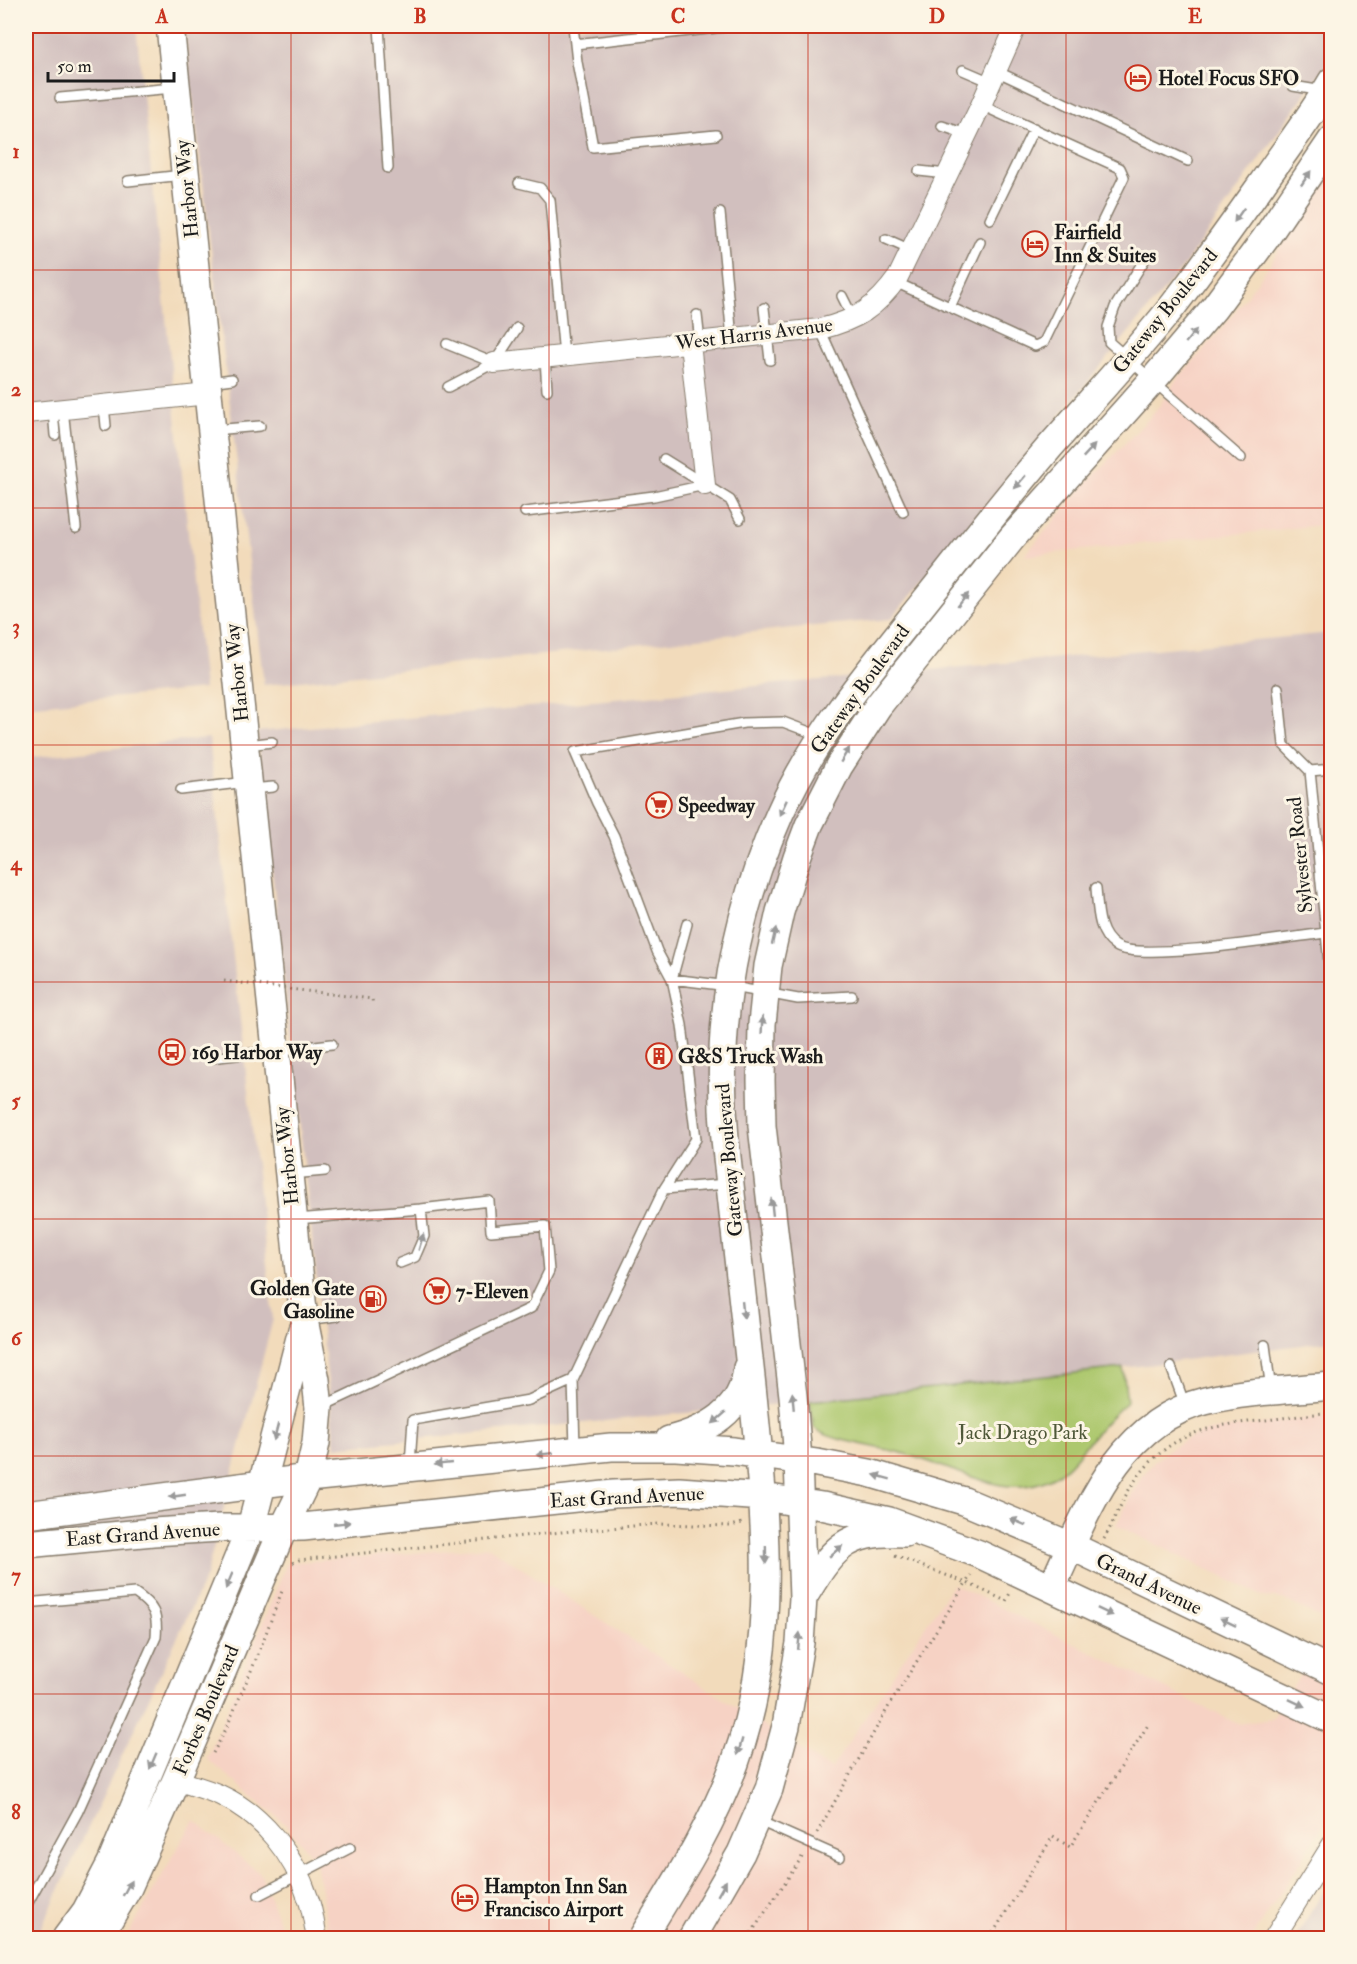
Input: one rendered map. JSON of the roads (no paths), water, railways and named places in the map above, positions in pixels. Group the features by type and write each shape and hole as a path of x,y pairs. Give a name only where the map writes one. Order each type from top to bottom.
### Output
{"main road":[{"name":"Harbor Way","path":"170,26 185,175 215,385 212,431 244,745 256,786 276,1051 304,1320 316,1380 318,1408 316,1443 308,1478"},
{"name":"Gateway Boulevard","path":"642,1938 706,1832 736,1761 758,1676 764,1637 767,1591 763,1497 722,1110 722,1049 728,986 746,912 767,844 795,783 822,737 855,689 1017,486 1169,311 1212,255 1329,86"},
{"name":"Gateway Boulevard","path":"692,1938 723,1887 757,1820 778,1761 797,1664 803,1598 798,1460 762,1126 761,1053 765,993 773,940 797,857 823,796 856,736 878,706 1012,538 1153,380 1242,272 1332,140"},
{"name":"Harbor Way","path":"262,1484 304,1320"},
{"path":"645,1446 692,1434 709,1426 723,1414 741,1391 747,1371 747,1348"},
{"path":"1332,1386 1225,1397 1186,1407 1147,1430 1121,1456 1102,1484 1052,1587 1332,1719"},
{"name":"East Grand Avenue","path":"26,1515 308,1478 645,1446 705,1448 798,1460 869,1473 964,1501"},
{"name":"Forbes Boulevard","path":"98,1938 128,1888 284,1527 308,1478"},
{"name":"Forbes Boulevard","path":"66,1938 86,1911 111,1863 251,1527 262,1484"},
{"name":"East Grand Avenue","path":"26,1544 153,1532 303,1527 614,1494 689,1491 800,1502 879,1519 979,1554 1052,1587"},
{"name":"Grand Avenue","path":"964,1501 1071,1546 1332,1671"},
{"path":"803,1598 828,1558 849,1541 886,1533 930,1536"}],"street":[{"name":"West Harris Avenue","path":"494,363 820,329 844,323 868,310 886,294 895,282 981,105 1016,26"},
{"path":"695,342 705,485"},
{"path":"26,413 104,405 215,385"},
{"path":"176,1780 220,1795 245,1810 284,1848 299,1874 309,1900 318,1938"},
{"path":"1274,1938 1332,1845"}],"lane":[{"path":"379,26 388,168"},
{"path":"573,26 593,147 716,135"},
{"path":"575,44 734,26"},
{"path":"963,70 994,77 1188,161"},
{"path":"1293,86 1329,86"},
{"path":"60,98 176,88"},
{"path":"895,282 1035,346 1044,342 1124,177 1120,168 981,105"},
{"path":"942,126 966,134"},
{"path":"990,219 1034,128"},
{"path":"920,171 948,174"},
{"path":"128,181 185,175"},
{"path":"519,183 540,188 550,200 555,357 547,390"},
{"path":"720,213 732,338"},
{"path":"886,239 911,250"},
{"path":"950,307 980,242"},
{"path":"1145,259 1115,308 1108,327 1109,342 1241,458"},
{"path":"842,296 853,318"},
{"path":"764,309 770,360"},
{"path":"695,342 697,315"},
{"path":"448,387 494,363 517,328"},
{"path":"820,329 903,512"},
{"path":"447,344 494,363"},
{"path":"104,405 106,426"},
{"path":"55,435 58,409"},
{"path":"58,409 76,528"},
{"path":"212,431 260,426"},
{"path":"664,459 730,500 740,519"},
{"path":"525,512 654,496 705,485"},
{"path":"1278,688 1284,745 1310,771"},
{"path":"575,1451 573,1380 664,1189 696,1139 682,1025 672,979 657,951 614,836 575,752 744,723 783,722 822,737"},
{"path":"244,745 272,742"},
{"name":"Sylvester Road","path":"1332,768 1310,771 1327,901 1326,933 1332,994"},
{"path":"181,790 256,786"},
{"path":"1096,888 1103,934 1117,948 1148,951 1174,950 1326,933"},
{"path":"672,979 687,924"},
{"path":"672,979 728,986 798,999 852,996"},
{"path":"210,1058 332,1044"},
{"path":"289,1175 325,1171"},
{"path":"664,1189 729,1184"},
{"path":"293,1219 489,1201 491,1231 545,1226 549,1271 531,1308 318,1408"},
{"path":"400,1263 415,1257 424,1236 421,1209"},
{"path":"304,1320 337,1316"},
{"path":"1265,1345 1272,1392"},
{"path":"1171,1367 1186,1407"},
{"path":"410,1468 413,1420 529,1400 573,1380"},
{"path":"26,1603 135,1593 150,1603 157,1627 156,1637 78,1811 26,1906"},
{"path":"757,1820 840,1857"},
{"path":"259,1895 350,1848"}],"place":[{"name":"Hotel Focus SFO","path":"1138,78"},
{"name":"Fairfield Inn & Suites","path":"1035,244"},
{"name":"Speedway","path":"659,805"},
{"name":"169 Harbor Way","path":"172,1052"},
{"name":"G&S Truck Wash","path":"659,1056"},
{"name":"7-Eleven","path":"437,1291"},
{"name":"Golden Gate Gasoline","path":"373,1299"},
{"name":"Hampton Inn San Francisco Airport","path":"465,1898"}],"park label":[{"name":"Jack Drago Park","path":"1023,1432"}]}
